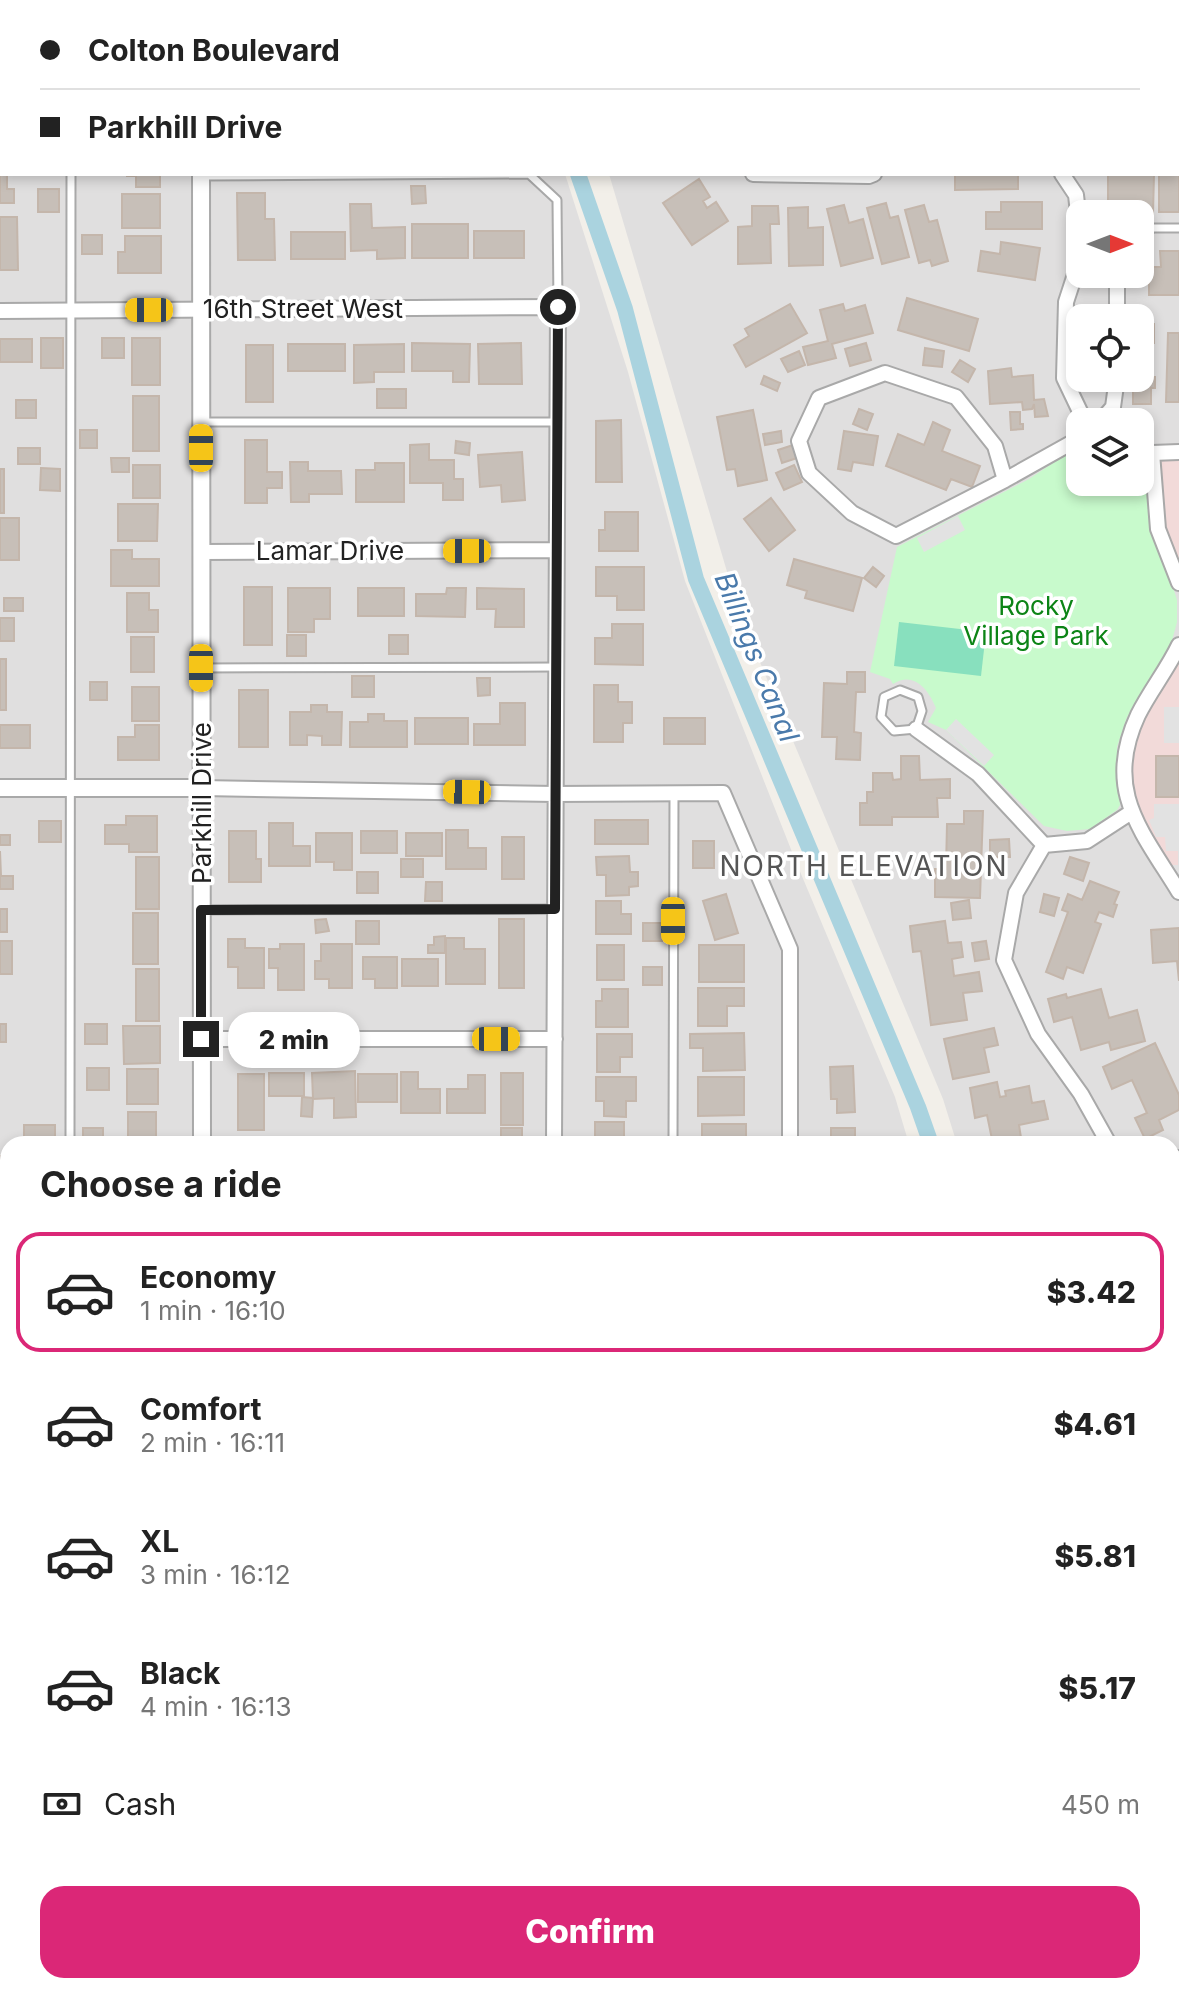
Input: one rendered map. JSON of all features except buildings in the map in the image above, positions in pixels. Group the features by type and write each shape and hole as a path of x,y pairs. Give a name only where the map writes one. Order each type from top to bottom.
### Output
{"street":[{"name":"Parkhill Drive","path":"201,176 202,1136"},
{"path":"1063,176 1077,200"},
{"path":"1071,288 1066,302 1064,378 1078,408"},
{"name":"16th Street West","path":"0,311 558,307"},
{"path":"554,1136 558,307"},
{"path":"1005,480 995,446 956,397 885,373 819,398 799,441 809,473 852,513 896,536 1005,480 1066,446"},
{"path":"1154,451 1179,452"},
{"path":"1153,496 1158,529 1179,583"},
{"name":"Lamar Drive","path":"201,552 555,550"},
{"path":"1179,645 1139,713 1125,746 1123,782 1130,813 1179,892"},
{"path":"916,729 978,774 1044,845"},
{"path":"0,788 723,793 790,949 790,1136"},
{"path":"1044,845 1087,841 1130,813"},
{"path":"1044,845 1016,893 1004,960 1038,1034 1081,1094 1105,1136"},
{"path":"201,1039 555,1039"}],"lane":[{"path":"70,1136 71,176"},
{"path":"531,176 557,200 558,307"},
{"path":"1154,228 1179,228"},
{"path":"201,422 557,422"},
{"path":"201,668 555,667"},
{"path":"900,690 918,697 922,711 916,729 894,731 881,717 884,697 900,690"},
{"path":"673,1136 674,793"},
{"path":"201,910 555,909"}],"shaded area":[{"path":"0,176 566,176 628,372 685,581 796,862 895,1097 907,1136 0,1136"},
{"path":"610,176 1179,176 1179,634 1173,658 1179,887 1179,1136 955,1136 943,1099 739,612"},
{"path":"1154,453 1179,453 1179,587 1165,544"},
{"path":"958,516 965,530 924,552 917,538"},
{"path":"1179,634 1179,887 1168,874 1123,782 1145,704 1173,658"},
{"path":"1164,707 1179,707 1179,743 1164,743"},
{"path":"956,719 994,755 984,766 946,730"},
{"path":"1154,804 1179,804 1179,878 1171,865 1178,865 1178,851 1166,851 1165,837 1156,837 1149,820 1154,818"}],"green space":[{"name":"Rocky Village Park","path":"1066,454 1066,496 1149,496 1152,521 1177,600 1177,622 1170,648 1127,717 1117,747 1120,805 1090,829 1067,831 1044,826 946,730 928,722 936,708 919,684 907,680 893,684 890,679 870,672 897,547 1029,479"},
{"path":"899,622 986,632 981,676 894,666"}],"waterway":[{"name":"Billings Canal","path":"579,176 625,309 696,579 928,1136"}],"district":[{"name":"NORTH ELEVATION","path":"864,866"}],"route":[{"path":"201,1039 201,910 555,909 558,307"}]}
